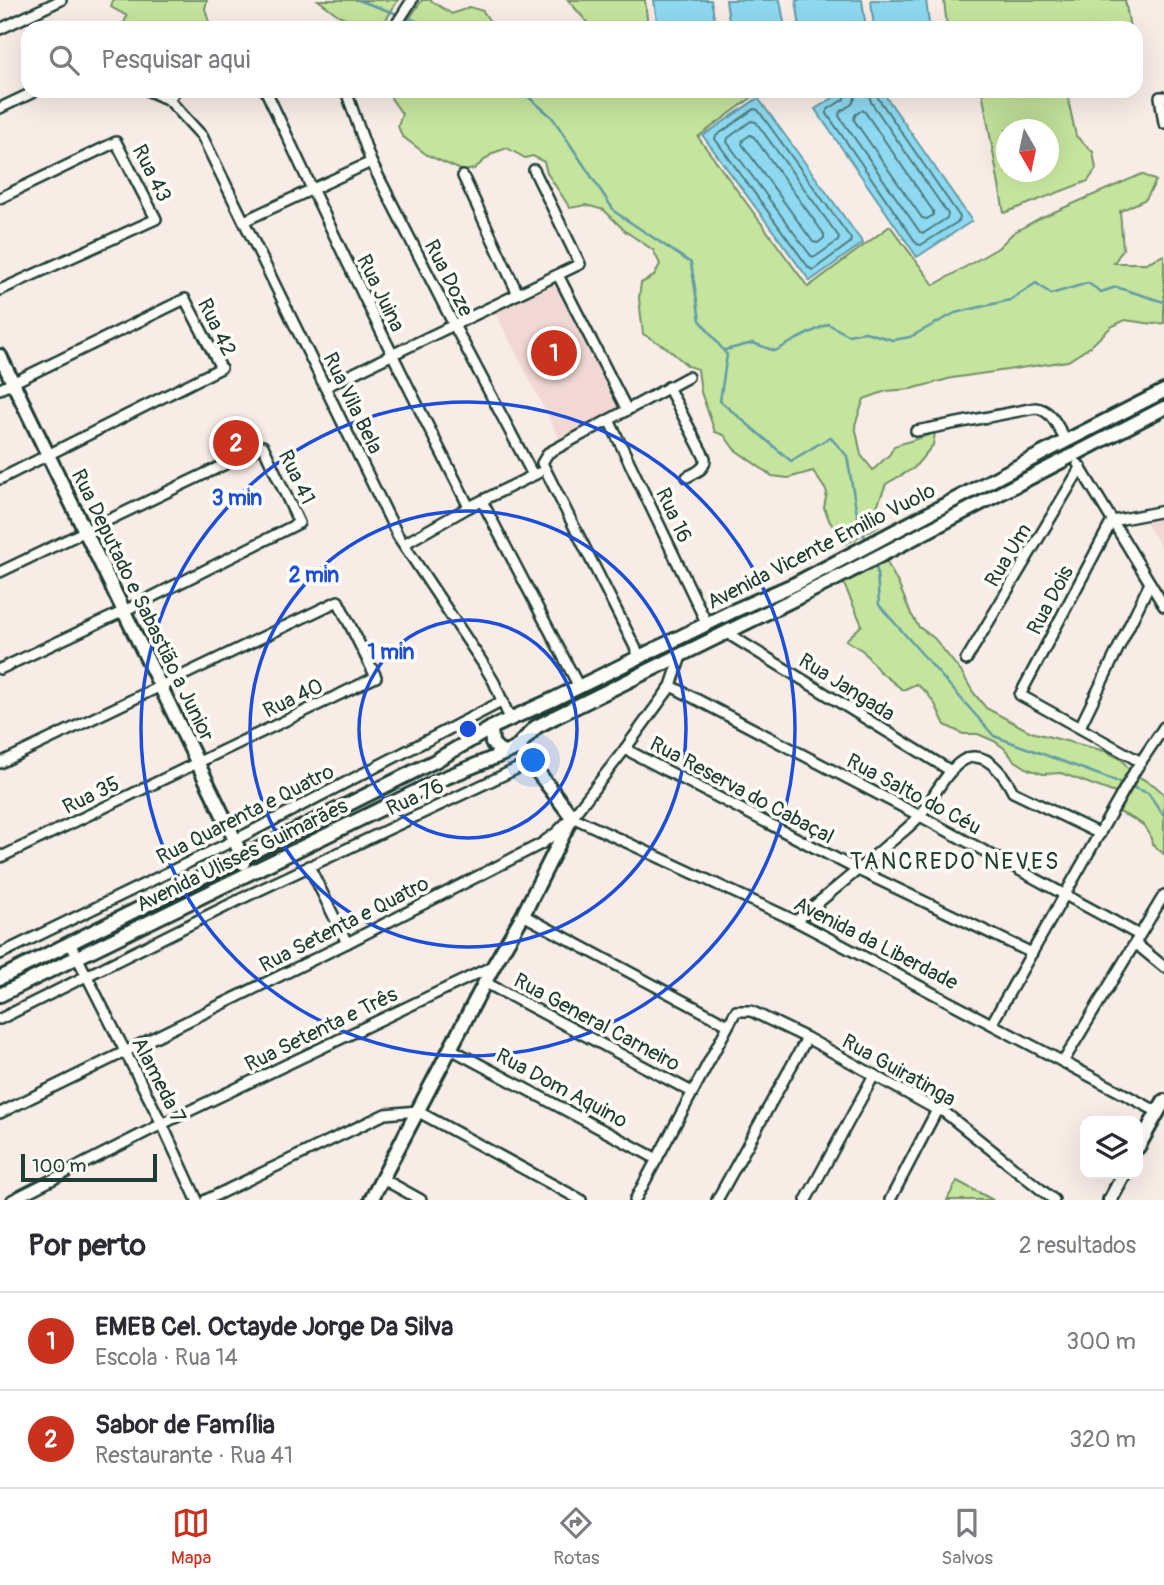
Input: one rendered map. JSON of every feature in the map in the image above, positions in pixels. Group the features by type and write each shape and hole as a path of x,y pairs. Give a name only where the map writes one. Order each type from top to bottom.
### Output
{"main road":[{"name":"Rua Deputado e Sabastião a Junior","path":"0,356 235,840 245,874"},
{"name":"Avenida Vicente Emilio Vuolo","path":"502,753 510,751 536,727 725,632 853,561 891,534 1164,391"},
{"name":"Avenida Vicente Emilio Vuolo","path":"491,728 794,584 896,547 1164,408"},
{"path":"371,1200 416,1111 523,915 572,817 531,762 520,743 519,731 510,719"},
{"path":"491,728 492,743 502,753"},
{"name":"Avenida Ulisses Guimarães","path":"0,978 435,761 491,728"},
{"name":"Avenida Ulisses Guimarães","path":"0,995 442,779 502,753"},
{"path":"1143,1138 1161,1106"},
{"path":"1110,1200 1121,1179"}],"street":[{"path":"0,29 61,0"},
{"path":"399,21 412,0"},
{"path":"1162,97 1164,123"},
{"path":"0,108 21,98"},
{"path":"165,98 169,100"},
{"name":"Rua Juina","path":"269,98 392,355 469,507"},
{"name":"Rua Doze","path":"348,98 371,162 533,475"},
{"name":"Rua Vila Bela","path":"169,100 202,136 398,536 482,662 510,719"},
{"name":"Rua 43","path":"0,198 116,142 156,219 0,290"},
{"path":"244,221 371,162"},
{"path":"326,387 580,264 534,170"},
{"path":"463,176 518,294"},
{"path":"558,275 627,410"},
{"name":"Rua 42","path":"13,382 186,299 220,368 48,455"},
{"path":"640,657 542,464 548,453 688,377"},
{"path":"0,389 13,382"},
{"path":"668,387 705,458 703,468 687,477"},
{"path":"916,431 1035,408 1049,414 1066,441"},
{"name":"Rua 16","path":"609,420 707,624"},
{"name":"Rua 41","path":"85,530 262,446 299,523 124,611"},
{"path":"0,479 48,455"},
{"path":"1073,455 1164,606"},
{"name":"Rua Um","path":"966,660 1081,467"},
{"path":"404,544 469,507 545,469"},
{"path":"482,501 579,687"},
{"path":"1112,521 1164,511"},
{"name":"Rua Dois","path":"1080,727 1020,695 1112,521"},
{"path":"0,572 85,530"},
{"path":"1139,765 1080,727 1150,583"},
{"name":"Rua 40","path":"160,686 338,601 376,677 198,762"},
{"path":"0,669 124,611"},
{"name":"Rua Jangada","path":"725,632 951,771"},
{"name":"Rua Setenta e Quatro","path":"0,1113 347,943 541,844 572,817 625,749 671,686 682,653"},
{"path":"0,763 160,686"},
{"name":"Rua Salto do Céu","path":"671,686 1064,894 1137,939 1164,967"},
{"name":"Rua Quarenta e Quatro","path":"0,954 235,840 503,701"},
{"path":"992,1023 1064,894 1164,727"},
{"name":"Rua Reserva do Cabaçal","path":"625,749 858,870 1032,953"},
{"path":"796,921 920,816 960,761 974,757 987,762 1007,781 1013,792 1100,834"},
{"name":"Rua 35","path":"0,855 1,857 198,762"},
{"name":"Rua 76","path":"0,1018 309,866 531,762"},
{"name":"Avenida da Liberdade","path":"572,817 796,921 1063,1062 1161,1106"},
{"path":"309,866 347,943"},
{"path":"245,874 249,895"},
{"path":"1063,1062 1164,895"},
{"path":"523,915 728,1025 635,1200"},
{"name":"Alameda 7","path":"71,943 197,1200"},
{"name":"Rua Setenta e Três","path":"12,1200 494,965"},
{"name":"Rua General Carneiro","path":"486,983 692,1092"},
{"name":"Rua Guiratinga","path":"728,1025 736,1011 751,1011 943,1111 1054,1200"},
{"path":"717,1200 807,1038"},
{"name":"Rua Dom Aquino","path":"450,1049 657,1159"},
{"path":"806,1200 874,1075"},
{"path":"890,1200 937,1110"},
{"path":"206,1200 385,1114 416,1111 581,1200"},
{"path":"383,1179 421,1200"}],"shaded area":[{"path":"555,282 619,407 559,438 495,312"},
{"path":"1164,516 1164,552 1147,524 1149,518"}],"green space":[{"path":"113,0 207,0 205,9 209,21 125,21 127,16 111,7"},
{"path":"318,0 398,0 385,21 352,21 338,15"},
{"path":"422,0 430,0 452,14 470,7 483,11 489,21 408,21"},
{"path":"568,0 645,0 647,21 586,21"},
{"path":"944,0 1125,0 1129,21 946,21"},
{"path":"391,98 751,98 698,137 808,287 890,226 934,285 998,248 1013,233 1040,218 1142,174 1156,181 1146,199 1120,211 1123,249 1114,263 1146,263 1164,255 1164,323 1125,320 1111,327 1090,347 1068,361 952,378 911,389 886,391 864,399 855,425 861,455 873,470 890,454 894,446 935,433 933,445 914,468 886,484 877,506 879,526 845,544 830,522 824,508 827,492 813,471 788,478 772,476 734,449 724,435 715,432 701,392 698,369 688,366 667,348 643,334 639,298 641,283 654,276 660,264 653,250 625,231 604,210 586,205 570,208 547,173 544,162 533,156 525,158 507,148 493,153 474,169 463,171 427,155 402,136 398,126 402,114"},
{"path":"983,98 1069,98 1076,136 1093,152 1096,169 1088,181 1004,213 998,182 1059,182 1059,119 996,119 996,169"},
{"path":"885,559 919,627 934,638 986,708 1031,732 1105,751 1121,759 1129,769 1115,793 1061,773 1043,774 1028,769 994,741 978,734 963,734 945,725 926,692 916,684 903,690 879,671 863,651 846,640 862,625 843,582"},
{"path":"1139,777 1164,794 1164,854 1152,844 1145,827 1119,812"},
{"path":"957,1181 993,1200 947,1200"}],"water":[{"path":"654,0 711,0 715,21 657,21"},
{"path":"726,0 780,0 784,21 729,21"},
{"path":"796,0 862,0 865,21 799,21"},
{"path":"871,0 926,0 929,21 873,21"},
{"path":"758,98 863,243 810,281 703,136"},
{"path":"833,98 887,98 972,221 917,257 815,109"}],"waterway":[{"path":"358,0 416,21"},
{"path":"530,98 552,117 615,212 691,263 700,320 727,355 720,401 791,461 830,437 847,456 858,520 866,540"},
{"path":"725,350 753,343 775,351 828,324 848,335 865,332 893,340 910,337 955,313 1010,300 1036,283 1051,294 1088,283 1101,292 1116,287 1164,302"},
{"path":"875,563 879,605 994,736 1148,793 1164,816"}],"place":[{"name":"EMEB Cel. Octayde Jorge Da Silva","path":"554,353"},
{"name":"Sabor de Família","path":"236,443"}],"district":[{"name":"TANCREDO NEVES","path":"955,861"}]}
